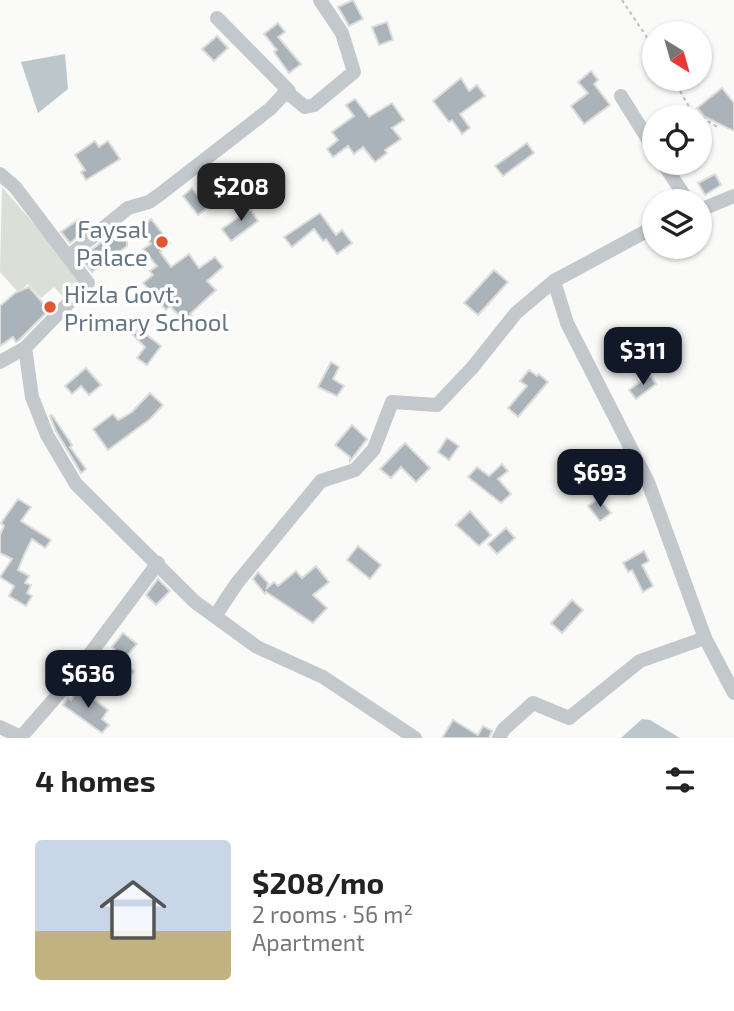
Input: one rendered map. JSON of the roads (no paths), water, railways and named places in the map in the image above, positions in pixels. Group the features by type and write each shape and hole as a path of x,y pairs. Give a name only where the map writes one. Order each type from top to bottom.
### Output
{"street":[{"path":"285,93 305,107 314,104 354,72 342,33 320,0"},
{"path":"69,256 128,208 149,202 159,195 270,109 289,91 217,18"},
{"path":"621,96 642,130"},
{"path":"0,174 15,187 88,283 25,348 0,362"},
{"path":"712,204 734,196"},
{"path":"215,616 237,583 321,481 355,470 374,449 391,402 437,405 472,368 516,313 554,281 642,233"},
{"path":"554,281 567,323 648,482 705,638 734,693"},
{"path":"25,348 32,397 47,435 76,484 195,601 215,616 257,647 323,677 415,738"},
{"path":"0,727 21,737 69,682 158,564"},
{"path":"499,738 504,729 533,703 569,718 640,661 705,638"}],"place":[{"name":"Faysal Palace","path":"162,242"},
{"name":"Hizla Govt. Primary School","path":"50,307"}]}
